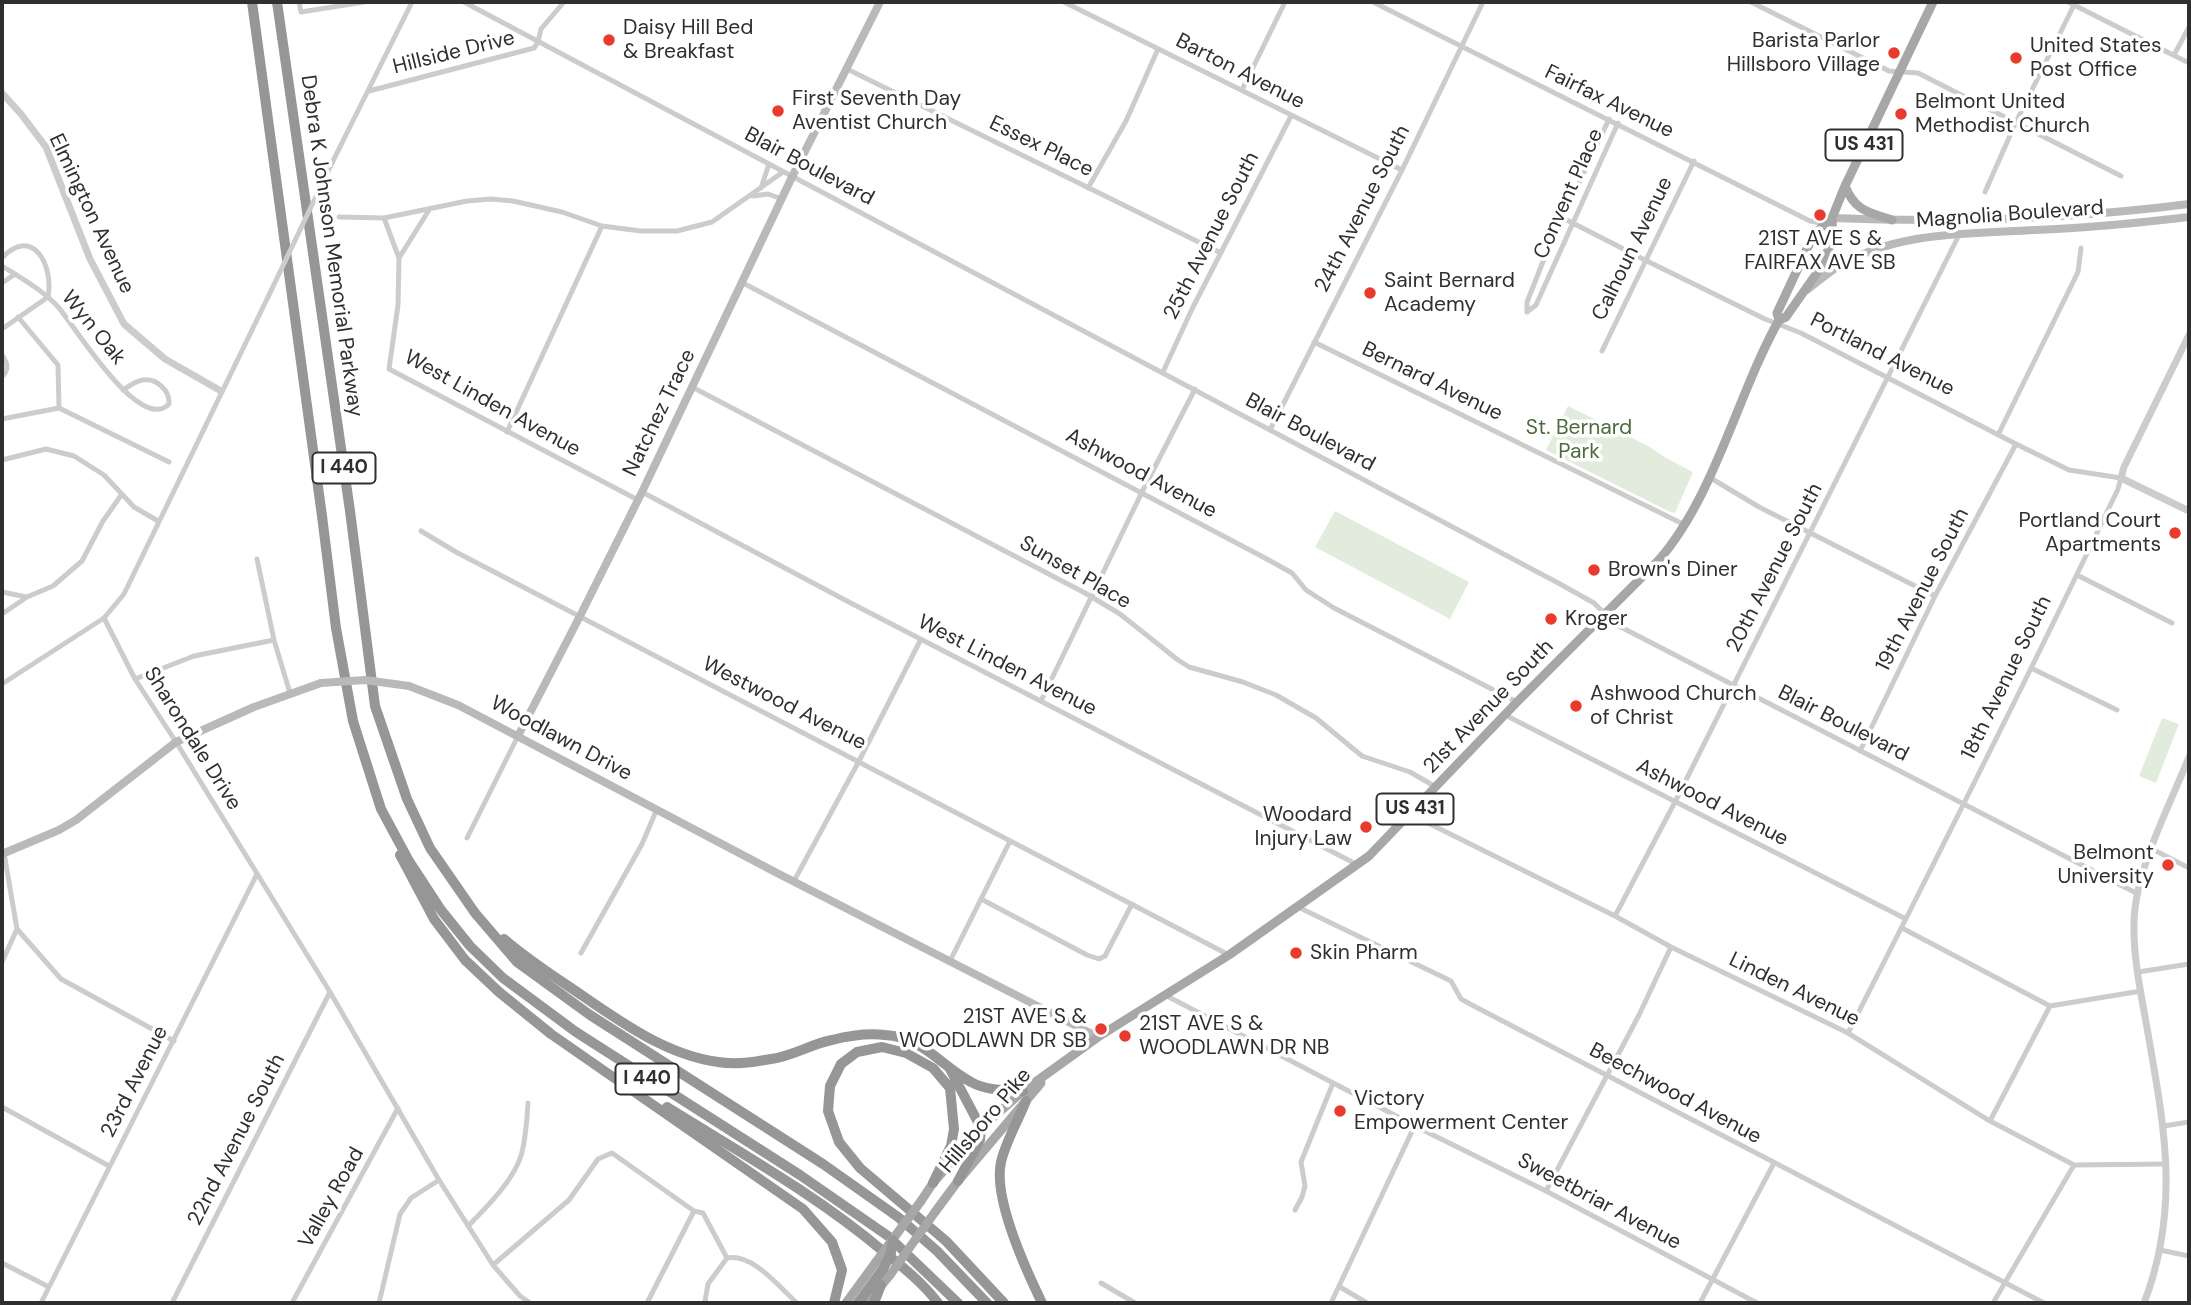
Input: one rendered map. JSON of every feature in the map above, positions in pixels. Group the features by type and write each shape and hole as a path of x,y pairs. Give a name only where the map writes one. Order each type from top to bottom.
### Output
{"highway":[{"name":"I 440","path":"252,2 336,628 354,721 382,809 409,861 441,910 470,946 503,978 576,1032 800,1175 888,1236 958,1303"},
{"name":"Debra K Johnson Memorial Parkway","path":"277,2 350,511 375,706 407,799 430,848 475,913 517,962 579,1007 823,1164 898,1217 937,1251 987,1303"},
{"path":"382,809 400,856 434,919 474,968 499,992 551,1034 803,1209 832,1242 842,1270 834,1303"},
{"path":"475,913 523,956 618,1019 678,1052 718,1062 747,1062 776,1059 830,1040 885,1035 904,1038 924,1047 971,1082 985,1088 1025,1096 1001,1161 1001,1186 1012,1234 1042,1303"},
{"path":"551,1034 796,1188 860,1232 927,1287 938,1303"},
{"path":"933,1183 951,1146 954,1129 950,1088 933,1068 906,1053 882,1048 857,1052 841,1064 830,1086 828,1111 839,1142 860,1168 946,1241 1004,1303"},
{"path":"949,1067 981,1128 980,1140 958,1181"},
{"path":"858,1303 883,1269 891,1253 893,1240"},
{"path":"874,1303 881,1285"}],"main road":[{"name":"Natchez Trace","path":"518,736 640,496 792,177 880,2"},
{"name":"21st Avenue South","path":"1778,322 1786,317 1821,267 1833,238 1832,218 1845,186 1933,2"},
{"path":"1845,186 1849,197 1859,208 1892,220"},
{"name":"Magnolia Boulevard","path":"1832,218 1892,220 2050,216 2189,204"},
{"name":"21st Avenue South","path":"1049,1073 1098,1037 1229,954 1358,865 1658,561 1675,542 1708,477 1778,322 1777,313 1814,234 1832,218"},
{"name":"Magnolia Boulevard","path":"1805,292 1837,268 1873,250 1919,238 2189,218"},
{"name":"Woodlawn Drive","path":"3,853 59,830 76,820 176,742 290,693 321,683 365,680 409,686 458,705 1098,1037"},
{"name":"Hillsboro Pike","path":"893,1240 933,1183 981,1128 1025,1096 1049,1073"},
{"name":"Hillsboro Pike","path":"846,1303 883,1269 935,1213 1025,1096"},
{"name":"Hillsboro Pike","path":"867,1303 881,1285 883,1269"}],"street":[{"path":"299,2 301,12 364,2"},
{"path":"2,684 104,618 124,594 412,2"},
{"name":"Blair Boulevard","path":"464,2 1594,603 1615,624 2137,894"},
{"name":"Hillside Drive","path":"369,91 534,48 541,29 564,2"},
{"name":"Barton Avenue","path":"1064,2 1402,170"},
{"path":"1242,90 1285,2"},
{"name":"Fairfax Avenue","path":"1374,2 1810,221 1821,223 1832,218"},
{"name":"24th Avenue South","path":"1270,430 1402,170 1483,2"},
{"path":"1751,2 1886,70 1918,73 2121,176"},
{"path":"1985,192 2071,3 2189,63"},
{"path":"2174,55 2189,26"},
{"path":"1088,188 1126,121 1158,48"},
{"name":"Essex Place","path":"847,69 1221,253"},
{"name":"Elmington Avenue","path":"2,93 46,147 90,258 124,324 165,359 221,391"},
{"name":"25th Avenue South","path":"1163,372 1192,309 1291,116"},
{"name":"Convent Place","path":"1609,119 1527,302 1527,312 1536,305 1618,123"},
{"name":"Calhoun Avenue","path":"1602,351 1694,161"},
{"path":"761,189 769,164"},
{"path":"339,217 384,218 467,201 491,199 562,212 602,226 641,231 677,231 712,222 783,172"},
{"path":"750,196 768,194 782,199"},
{"path":"399,258 429,210"},
{"path":"384,218 399,258"},
{"name":"Portland Avenue","path":"1563,218 1644,260 1801,333 2069,470 2121,478 2189,511"},
{"path":"507,432 602,226"},
{"name":"20th Avenue South","path":"1615,916 1675,802 1960,233"},
{"path":"2,258 22,246 33,248 42,255 50,276 48,297 2,329"},
{"path":"1998,435 2078,272 2081,248"},
{"name":"West Linden Avenue","path":"399,258 395,342 389,369 507,432 640,496 1358,865"},
{"name":"Wyn Oak","path":"2,266 48,297 123,390 131,398 156,411 164,410 169,404 166,390 150,380 137,382 123,390"},
{"path":"2,283 15,274"},
{"name":"Ashwood Avenue","path":"743,283 1283,568 1292,573 1306,590 1334,608 1517,702"},
{"path":"18,317 58,365 59,408"},
{"name":"18th Avenue South","path":"1848,1033 2077,575 2118,489 2124,467 2189,335"},
{"name":"Bernard Avenue","path":"1314,342 1685,525"},
{"path":"2,355 7,363 7,371 2,377"},
{"name":"Sunset Place","path":"692,387 1091,597 1120,614 1189,667 1243,682 1276,695 1317,718 1363,756 1410,772 1436,787"},
{"path":"1041,701 1195,389"},
{"path":"2,419 59,408 169,462"},
{"name":"19th Avenue South","path":"1860,751 1935,596 2016,444"},
{"path":"2,460 46,449 74,456 104,475 134,507 158,522"},
{"path":"1708,477 1726,489 1935,596"},
{"path":"2,614 27,597 53,586 82,561 103,521 122,494"},
{"name":"Westwood Avenue","path":"421,531 456,552 1229,954"},
{"path":"257,559 274,640 290,693"},
{"path":"2077,575 2172,623"},
{"path":"2,592 27,597"},
{"name":"Sharondale Drive","path":"104,618 135,680 330,992 439,1180 493,1265 520,1296 530,1303"},
{"path":"794,881 921,639"},
{"path":"135,680 194,656 274,640"},
{"path":"2031,668 2117,710"},
{"name":"Ashwood Avenue","path":"1504,716 1906,919"},
{"name":"Natchez Trace","path":"467,838 518,736"},
{"path":"2144,1303 2160,1250 2167,1164 2164,1126 2138,972 2134,920 2137,894 2152,849 2189,757"},
{"path":"581,953 642,844 656,809"},
{"name":"Linden Avenue","path":"1410,814 1615,916 1671,947 1848,1033 1990,1121 2074,1165 2167,1164"},
{"path":"950,961 1010,841"},
{"path":"2152,849 2189,868"},
{"path":"3,853 18,929 61,979 174,1041"},
{"name":"23rd Avenue","path":"41,1303 257,874"},
{"path":"981,899 1087,956 1099,959 1105,956 1132,904"},
{"name":"Beechwood Avenue","path":"1298,907 1451,981 1461,999 2044,1303"},
{"path":"1902,928 2050,1006 2141,992"},
{"path":"2,962 18,929"},
{"path":"1546,1191 1671,947"},
{"path":"2138,972 2189,964"},
{"name":"22nd Avenue South","path":"172,1303 330,992"},
{"name":"Sweetbriar Avenue","path":"1166,995 1757,1303"},
{"path":"1990,1121 2050,1006"},
{"path":"1295,1210 1305,1186 1301,1162 1333,1083"},
{"path":"468,1226 487,1208 503,1187 521,1155 528,1103"},
{"path":"2,1107 109,1166"},
{"name":"Valley Road","path":"292,1303 398,1108"},
{"path":"2164,1126 2189,1122"},
{"path":"1331,1303 1415,1125"},
{"path":"493,1265 569,1200 598,1159 612,1153 694,1211 704,1213 727,1258"},
{"path":"1700,1303 1774,1163"},
{"path":"1993,1303 2074,1165"},
{"path":"379,1303 400,1214 411,1198 439,1180"},
{"path":"647,1303 694,1211"},
{"path":"2160,1250 2189,1256"},
{"path":"707,1303 705,1301 708,1284 727,1258 736,1256 752,1262 797,1303"},
{"path":"2,1263 49,1287"},
{"path":"1101,1283 1135,1303"},
{"path":"1339,1287 1367,1303"}],"green space":[{"name":"St. Bernard Park","path":"1568,406 1693,472 1675,513 1546,450"},
{"path":"1335,511 1469,582 1450,619 1315,547"},
{"path":"2162,718 2179,724 2156,783 2139,776"}],"place":[{"name":"Daisy Hill Bed & Breakfast","path":"609,40"},
{"name":"Barista Parlor Hillsboro Village","path":"1894,53"},
{"name":"United States Post Office","path":"2016,58"},
{"name":"First Seventh Day Aventist Church","path":"778,111"},
{"name":"Belmont United Methodist Church","path":"1901,114"},
{"name":"21ST AVE S & FAIRFAX AVE SB","path":"1820,215"},
{"name":"Saint Bernard Academy","path":"1370,293"},
{"name":"Portland Court Apartments","path":"2175,533"},
{"name":"Brown's Diner","path":"1594,570"},
{"name":"Kroger","path":"1551,619"},
{"name":"Ashwood Church of Christ","path":"1576,706"},
{"name":"Woodard Injury Law","path":"1366,827"},
{"name":"Belmont University","path":"2168,865"},
{"name":"Skin Pharm","path":"1296,953"},
{"name":"21ST AVE S & WOODLAWN DR SB","path":"1101,1029"},
{"name":"21ST AVE S & WOODLAWN DR NB","path":"1125,1036"},
{"name":"Victory Empowerment Center","path":"1340,1111"}]}
